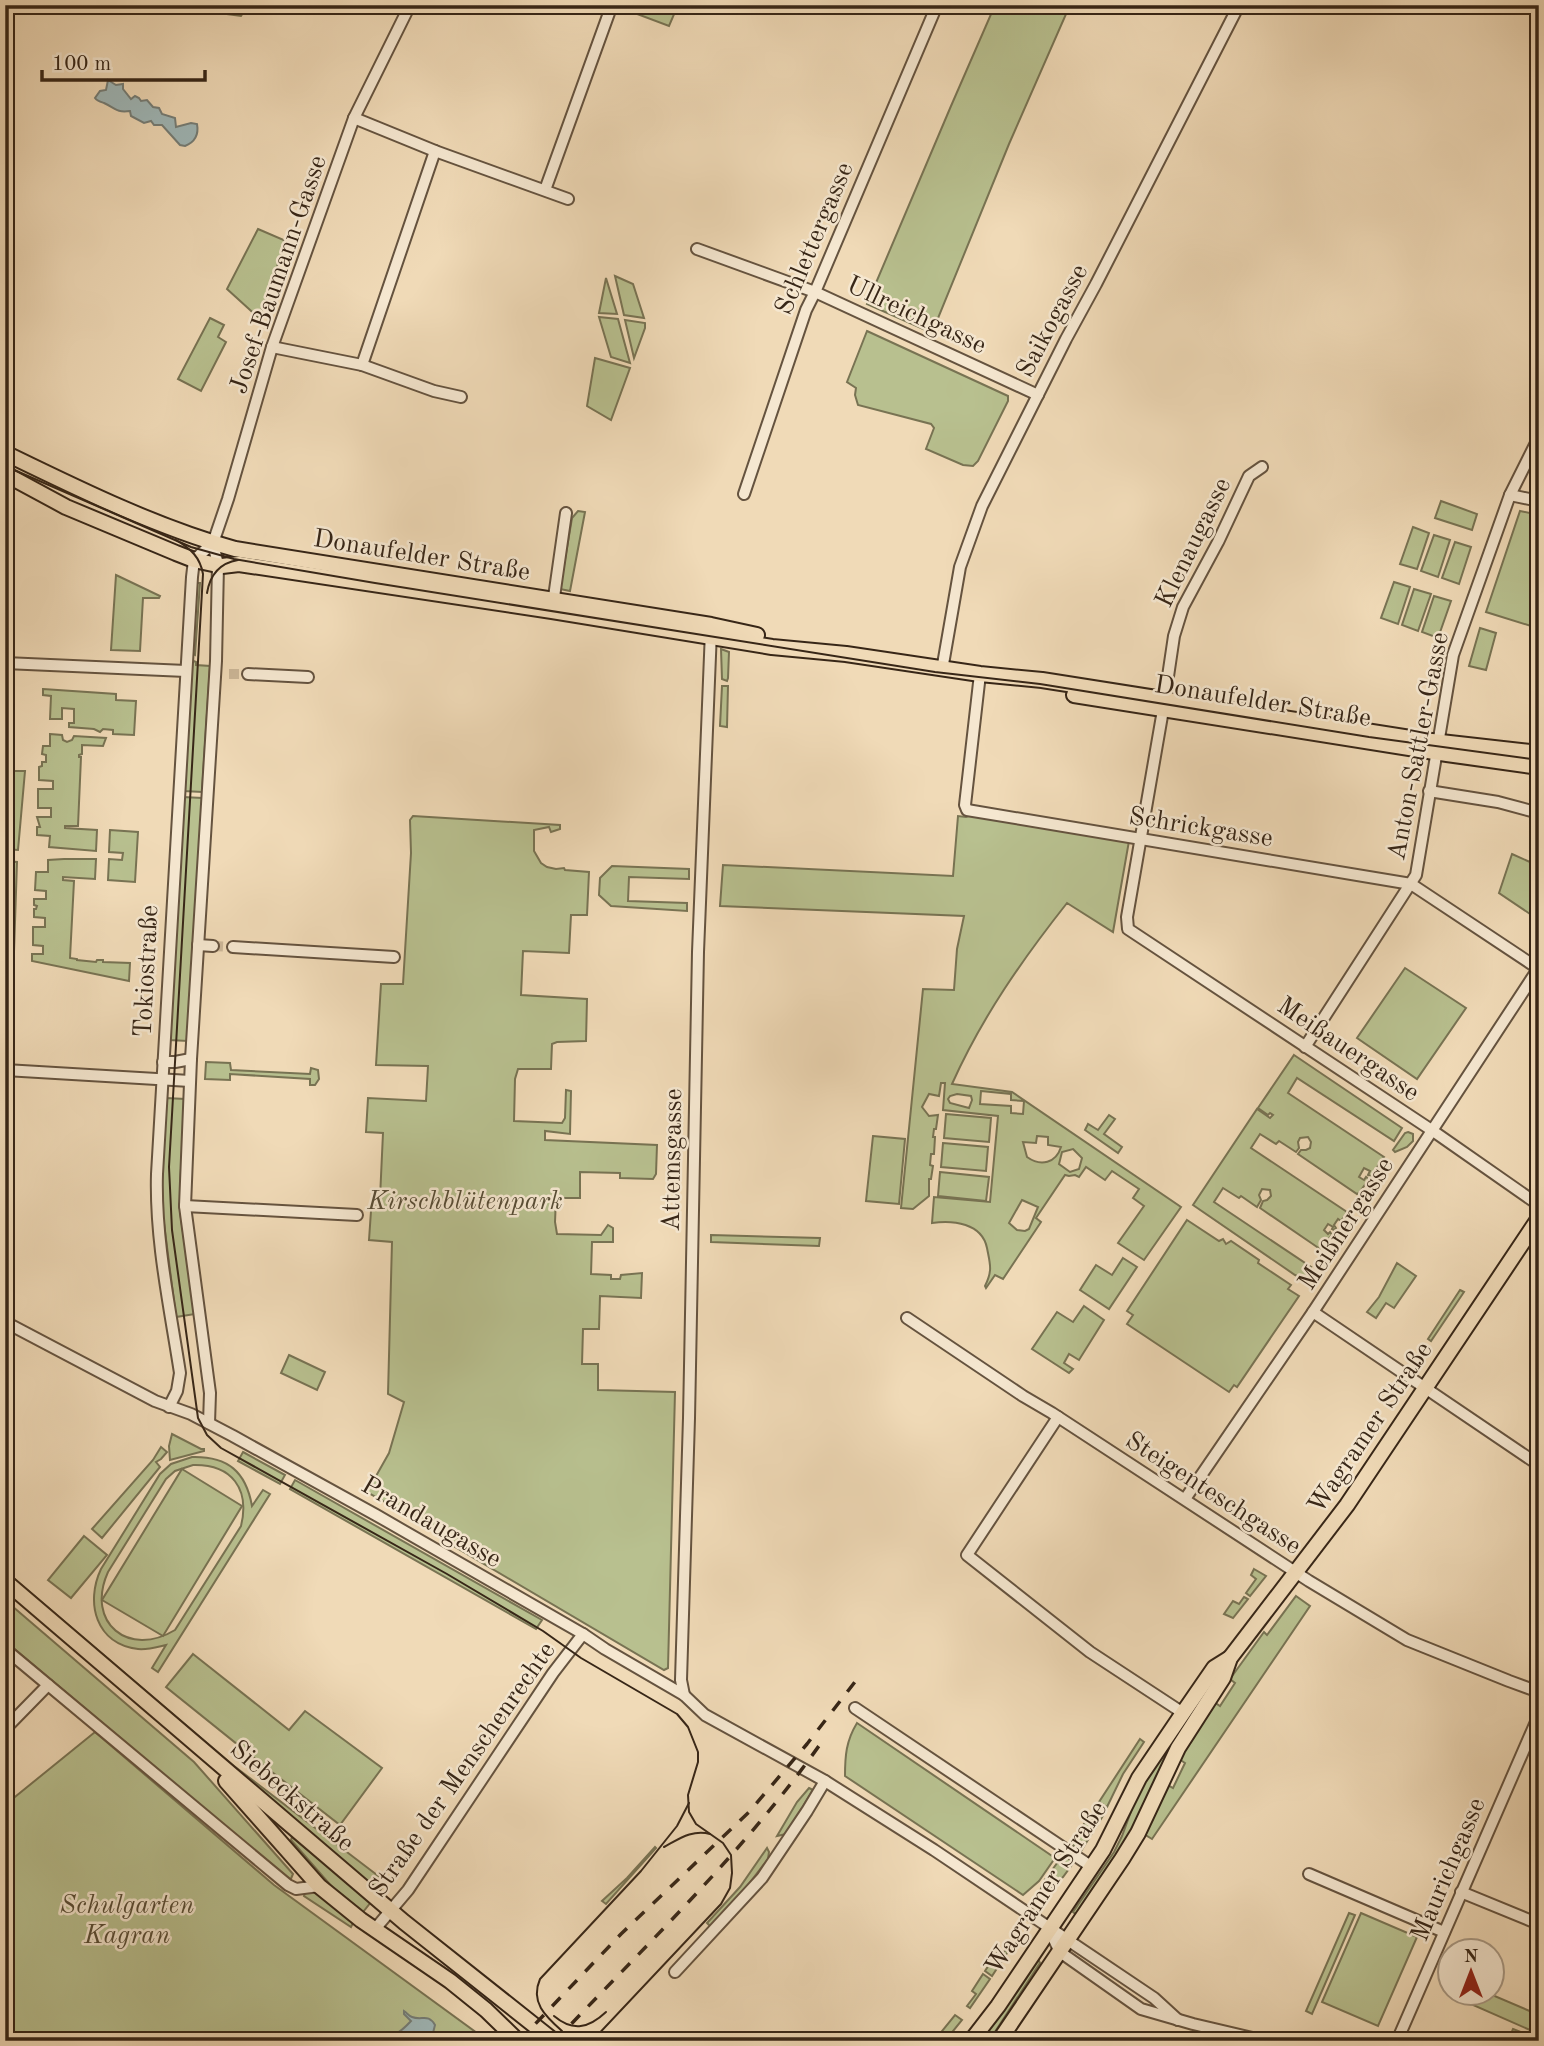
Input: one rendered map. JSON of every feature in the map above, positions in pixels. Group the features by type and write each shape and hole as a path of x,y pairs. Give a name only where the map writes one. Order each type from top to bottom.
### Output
{"main road":[{"name":"Donaufelder Straße","path":"5,453 71,484 213,543 240,550 553,606 942,670 1042,680 1164,704 1437,747 1539,766"},
{"name":"Donaufelder Straße","path":"5,474 66,507 194,560 553,606"},
{"name":"Donaufelder Straße","path":"1437,747 1539,754"},
{"name":"Wagramer Straße","path":"999,2041 1138,1833 1178,1748 1223,1678 1230,1658 1347,1505 1539,1218"},
{"name":"Siebeckstraße","path":"5,1581 391,1911 554,2041"},
{"name":"Siebeckstraße","path":"5,1590 154,1715 235,1789 319,1886 450,1981 518,2041"},
{"name":"Wagramer Straße","path":"971,2041 998,2006 1109,1840 1139,1778 1214,1668 1230,1658"}],"street":[{"name":"Josef-Baumann-Gasse","path":"213,543 272,347 354,118 410,5"},
{"path":"474,5 523,5"},
{"name":"Schlettergasse","path":"744,494 806,310 937,5"},
{"name":"Saikogasse","path":"942,670 960,567 982,506 1239,5"},
{"path":"545,190 609,13"},
{"path":"354,118 435,151 568,199"},
{"path":"362,365 435,151"},
{"name":"Ullreichgasse","path":"697,249 815,292 1038,394"},
{"path":"272,347 362,365 434,391 461,397"},
{"name":"Anton-Sattler-Gasse","path":"1305,1046 1416,875 1449,671 1457,642 1510,495 1539,437"},
{"name":"Klenaugasse","path":"1131,932 1127,917 1174,636 1183,607 1249,476 1262,467"},
{"path":"1510,495 1539,501"},
{"path":"553,606 566,513"},
{"path":"194,560 213,543 218,565"},
{"name":"Tokiostraße","path":"169,1407 180,1378 156,1200 194,560"},
{"name":"Tokiostraße","path":"209,1423 210,1393 185,1206 198,945 220,673 218,565"},
{"name":"Attemsgasse","path":"684,1695 681,1680 698,948 711,631"},
{"path":"5,663 186,671"},
{"path":"248,674 308,677"},
{"name":"Schrickgasse","path":"980,674 965,805 967,810 1411,884 1539,969"},
{"path":"1429,791 1498,802 1539,813"},
{"name":"Meißauergasse","path":"1131,932 1433,1131 1539,1205"},
{"path":"198,945 213,946"},
{"path":"233,947 394,957"},
{"name":"Meißnergasse","path":"1185,1499 1313,1312 1539,969"},
{"path":"163,1062 191,1059"},
{"path":"5,1070 191,1081"},
{"path":"185,1206 357,1215"},
{"path":"1313,1312 1539,1465"},
{"name":"Steigenteschgasse","path":"907,1318 1296,1573 1407,1640 1539,1692"},
{"name":"Prandaugasse","path":"5,1322 155,1401 209,1423 583,1634 684,1695 705,1715 825,1781 934,1850 1049,1929 1064,1946"},
{"path":"1058,1417 967,1555 1090,1652 1183,1713"},
{"name":"Straße der Menschenrechte","path":"375,1929 408,1890 553,1673 583,1634"},
{"name":"Siebeckstraße","path":"5,1649 288,1885 296,1889 319,1886"},
{"path":"5,1729 48,1685"},
{"path":"855,1708 1091,1867"},
{"name":"Maurichgasse","path":"1397,2041 1539,1715"},
{"path":"675,1972 762,1878 825,1781"},
{"path":"1309,1874 1444,1932"},
{"path":"1461,1892 1539,1924"},
{"path":"1064,1946 1154,1998 1178,2020"},
{"path":"1064,1946 1141,2009 1265,2041"}],"green space":[{"path":"185,5 248,5 241,16 204,11"},
{"path":"602,5 678,5 669,26 624,9 622,13"},
{"path":"995,5 1070,5 1009,144 932,333 867,304"},
{"path":"258,229 286,241 259,318 227,289"},
{"path":"615,276 633,284 644,318 624,315"},
{"path":"606,278 617,314 599,313"},
{"path":"599,317 618,319 630,363 611,357"},
{"path":"210,318 224,325 218,337 226,342 201,391 178,379"},
{"path":"625,320 645,323 634,358"},
{"path":"867,331 1008,396 978,461 973,466 963,465 926,449 934,428 931,424 858,405 856,388 847,382"},
{"path":"595,358 630,368 611,420 587,406"},
{"path":"1441,501 1477,514 1472,530 1435,518"},
{"path":"578,511 585,512 570,591 560,589 572,518"},
{"path":"1520,511 1539,515 1539,612 1536,612 1531,626 1486,612"},
{"path":"1413,527 1429,533 1417,569 1400,564"},
{"path":"1434,535 1450,540 1438,577 1421,571"},
{"path":"1455,542 1471,547 1459,584 1442,578"},
{"path":"116,575 160,596 143,598 140,651 111,650"},
{"path":"1394,582 1410,587 1398,624 1381,618"},
{"path":"196,583 200,583 195,655 191,653"},
{"path":"1414,589 1431,594 1418,631 1402,625"},
{"path":"1434,596 1451,601 1438,638 1422,632"},
{"path":"1480,628 1496,633 1486,670 1469,666"},
{"path":"721,649 729,652 727,681 722,679"},
{"path":"191,660 196,662 196,665 210,666 202,792 184,791"},
{"path":"722,686 728,686 727,727 720,726"},
{"path":"43,689 116,694 116,700 136,701 134,735 113,734 113,730 103,729 100,732 69,727 69,723 74,723 74,709 62,708 62,719 50,719 51,696 43,695"},
{"path":"50,734 62,735 67,742 74,736 106,738 103,746 82,745 82,754 79,755 78,826 65,826 97,830 96,851 49,847 50,836 37,835 37,827 40,827 37,817 51,817 51,808 38,808 38,789 53,789 53,781 39,780 39,767 42,762 46,762 46,755 42,754 43,746 50,746"},
{"path":"5,771 25,771 18,850 5,849"},
{"path":"183,797 202,798 188,1041 169,1040"},
{"path":"971,815 1129,841 1113,932 1067,903 1004,990 976,1035 952,1084 1012,1092 1181,1207 1144,1260 1118,1243 1144,1206 1133,1198 1139,1189 1112,1171 1105,1180 1086,1167 1079,1177 1065,1175 1036,1218 1041,1222 1003,1279 995,1275 986,1288 990,1263 987,1248 979,1233 957,1223 932,1223 934,1197 990,1202 998,1116 943,1110 945,1083 941,1083 939,1096 929,1094 922,1107 929,1116 938,1115 933,1137 934,1154 931,1154 930,1165 933,1166 929,1179 929,1196 913,1209 901,1208 923,989 954,990 957,949 964,916 720,906 723,865 953,876 958,816","holes":["981,1091 1011,1094 1011,1100 1024,1101 1023,1114 1011,1113 1011,1106 980,1104","950,1096 971,1096 969,1108 950,1103","1037,1136 1048,1137 1048,1145 1061,1147 1052,1160 1038,1162 1027,1157 1023,1142 1036,1143","1073,1149 1082,1158 1079,1169 1070,1172 1059,1164 1062,1152","1022,1200 1038,1207 1029,1229 1017,1230 1009,1223"]},
{"name":"Kirschblütenpark","path":"413,816 560,825 560,829 551,832 549,827 534,830 534,851 541,863 556,869 589,872 587,915 571,915 569,953 523,951 521,995 587,999 586,1041 552,1044 551,1069 518,1069 515,1079 514,1121 562,1123 565,1118 566,1090 571,1091 570,1134 545,1131 545,1140 657,1145 656,1174 653,1179 620,1178 620,1173 580,1172 580,1198 556,1198 555,1222 557,1234 601,1235 608,1225 613,1228 613,1242 592,1242 591,1274 611,1275 611,1279 620,1279 621,1275 642,1273 641,1298 600,1296 599,1329 583,1329 582,1364 598,1364 598,1390 675,1392 668,1668 664,1670 445,1541 430,1527 367,1492 389,1453 404,1402 388,1394 392,1242 369,1240 371,1211 380,1198 383,1133 366,1132 368,1098 426,1101 428,1066 376,1065 381,984 403,984 411,853 410,820"},
{"path":"110,830 138,832 135,882 108,880 109,859 122,860 123,853 109,852"},
{"path":"1512,854 1539,866 1539,920 1499,893"},
{"path":"96,859 95,879 63,877 63,880 74,881 70,958 130,963 129,981 32,961 32,954 43,954 43,946 33,945 33,927 45,927 45,918 34,917 34,909 37,906 34,905 34,899 46,899 46,891 35,890 36,872 48,872 48,860"},
{"path":"5,861 17,862 14,952 5,950"},
{"path":"612,866 689,869 689,879 629,877 628,901 687,903 687,911 611,906 599,895 600,878"},
{"path":"1405,968 1466,1008 1417,1079 1357,1038"},
{"path":"1294,1055 1402,1128 1394,1141 1297,1078 1288,1093 1384,1157 1371,1176 1368,1175 1370,1171 1364,1168 1359,1177 1369,1179 1357,1194 1298,1154 1301,1150 1310,1148 1308,1137 1300,1138 1296,1152 1279,1141 1276,1144 1260,1134 1251,1148 1347,1212 1341,1221 1338,1219 1334,1230 1328,1224 1324,1230 1332,1235 1320,1249 1260,1208 1263,1201 1271,1196 1270,1190 1262,1189 1257,1207 1223,1188 1214,1202 1311,1267 1309,1281 1295,1275 1193,1205 1257,1109 1270,1118 1273,1115 1268,1115 1258,1108"},
{"path":"206,1062 230,1063 231,1070 310,1074 311,1068 318,1070 319,1079 315,1085 310,1085 310,1079 230,1074 230,1080 205,1079"},
{"path":"166,1098 185,1099 180,1212 195,1314 176,1317 161,1200"},
{"path":"946,1114 991,1118 989,1142 944,1138"},
{"path":"1109,1115 1115,1119 1104,1134 1122,1147 1118,1153 1085,1130 1088,1124 1098,1130"},
{"path":"1408,1132 1413,1134 1413,1141 1395,1152 1393,1150"},
{"path":"873,1136 905,1139 899,1204 866,1201"},
{"path":"943,1143 988,1147 986,1171 941,1167"},
{"path":"940,1172 989,1177 986,1201 938,1196"},
{"path":"1187,1220 1219,1241 1223,1239 1226,1244 1231,1241 1259,1260 1258,1263 1291,1285 1288,1289 1299,1296 1237,1387 1234,1385 1229,1392 1127,1324 1133,1315 1127,1311"},
{"path":"711,1235 820,1238 819,1246 711,1242"},
{"path":"1123,1258 1137,1267 1109,1309 1080,1290 1096,1265 1112,1275"},
{"path":"1397,1263 1416,1276 1394,1308 1386,1303 1376,1318 1367,1312 1379,1297"},
{"path":"1460,1290 1464,1292 1431,1341 1428,1339"},
{"path":"1084,1306 1104,1320 1079,1360 1069,1354 1064,1363 1073,1369 1069,1373 1032,1349 1057,1312 1073,1322"},
{"path":"289,1355 325,1372 317,1390 281,1373"},
{"path":"172,1434 204,1449 204,1451 170,1460"},
{"path":"161,1447 167,1452 156,1462 160,1467 102,1538 92,1529 153,1460"},
{"path":"243,1452 285,1475 280,1484 238,1461"},
{"path":"192,1457 216,1459 240,1475 252,1506 263,1490 270,1494 158,1672 152,1668 166,1645 138,1649 124,1646 112,1639 98,1620 94,1595 101,1569 160,1474 171,1464","holes":["193,1465 207,1466 228,1474 235,1481 243,1501 241,1526 175,1630 158,1638 142,1640 116,1631 107,1620 102,1607 102,1590 108,1572 166,1479 175,1471"]},
{"path":"182,1469 242,1506 163,1636 102,1600"},
{"path":"295,1480 542,1620 536,1629 290,1489"},
{"path":"84,1536 107,1555 71,1598 48,1580"},
{"path":"1254,1569 1266,1576 1250,1596 1246,1593 1256,1579 1251,1575"},
{"path":"5,1571 234,1766 381,1878 383,1886 378,1893 5,1576"},
{"path":"1296,1596 1310,1606 1152,1839 1144,1834 1166,1784 1173,1788 1185,1763 1179,1759 1214,1702 1220,1706 1235,1683 1230,1679 1264,1632 1267,1635"},
{"path":"1244,1597 1248,1599 1233,1618 1224,1614 1233,1601 1239,1604"},
{"path":"5,1600 194,1762 293,1874 290,1881 5,1641"},
{"path":"193,1654 289,1730 305,1711 382,1768 340,1825 166,1687"},
{"path":"857,1723 1055,1858 1039,1881 1023,1895 845,1776 847,1749"},
{"path":"1182,1724 1185,1726 1140,1817 1078,1916 1073,1912 1114,1852 1140,1787"},
{"name":"Schulgarten Kagran","path":"95,1732 274,1885 488,2041 5,2041 5,1805"},
{"path":"1140,1739 1144,1742 1123,1774 1107,1807 1099,1802"},
{"path":"809,1788 813,1790 786,1834 777,1836 797,1802"},
{"path":"1099,1811 1104,1814 1081,1851 1070,1843 1089,1817 1093,1819"},
{"path":"292,1837 371,1902 363,1912 333,1888 291,1840"},
{"path":"655,1847 606,1904 602,1901 627,1878"},
{"path":"767,1848 768,1859 711,1927 707,1923 740,1887"},
{"path":"1063,1855 1074,1862 1063,1877 1044,1893 1040,1891 1044,1881"},
{"path":"306,1890 317,1891 353,1923 351,1927 304,1896"},
{"path":"1349,1913 1355,1915 1312,2014 1306,2011"},
{"path":"1361,1913 1417,1937 1378,2026 1322,2002"},
{"path":"1008,1945 1011,1947 992,1976 985,1971 998,1951 1003,1954"},
{"path":"1037,1957 1040,1963 989,2041 978,2041"},
{"path":"983,1974 990,1979 970,2008 967,2006 976,1994 972,1991"},
{"path":"1506,2001 1539,2015 1539,2034 1480,2008 1506,2008"},
{"path":"955,2015 962,2020 945,2041 934,2041"},
{"path":"1513,2029 1539,2039 1539,2041 1508,2041"}],"water":[{"path":"108,80 116,85 123,84 123,89 131,99 135,96 141,101 147,100 153,107 159,108 162,114 175,118 176,127 197,124 196,138 185,146 180,145 162,125 154,125 151,121 144,123 131,116 130,111 119,111 98,101 95,98 100,91 106,90"},
{"path":"404,2011 412,2017 430,2019 435,2025 433,2033 412,2041 371,2041 374,2037 391,2035 402,2030 411,2021"}],"tunnel":[{"path":"229,674 248,674"},
{"path":"213,946 233,947"}],"tram line":[{"path":"5,466 191,547 234,559 935,672 1040,684 1369,737 1539,760"},
{"path":"176,540 194,554 203,574 169,1167 172,1230 198,1418 207,1435 221,1448 447,1574 543,1631 581,1658 677,1714 688,1727 698,1752 698,1762 688,1795 689,1812 696,1824 723,1843 731,1855 730,1888 721,1904 592,2041"},
{"path":"207,593 217,571 238,560"},
{"path":"562,2031 545,2014 538,2002 537,1987 540,1979 641,1871 677,1826 689,1803"},
{"path":"664,1847 692,1834 710,1834"},
{"path":"554,2016 568,2024 581,2026 593,2022 606,2012"}],"railway":[{"path":"519,2041 621,1934 749,1812 858,1678"},
{"path":"555,2041 727,1860 821,1743"}]}
